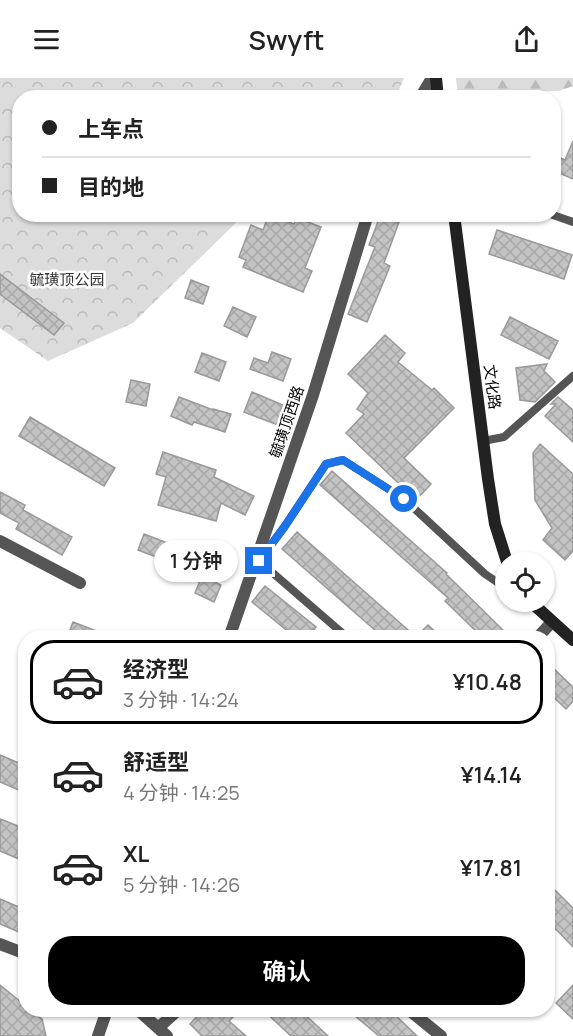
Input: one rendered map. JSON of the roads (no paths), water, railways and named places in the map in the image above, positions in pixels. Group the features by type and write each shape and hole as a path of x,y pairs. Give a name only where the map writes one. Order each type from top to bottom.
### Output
{"main road":[{"name":"文化路","path":"455,222 495,524 504,552"},
{"path":"542,612 573,640"}],"street":[{"name":"毓璜顶西路","path":"232,630 313,395 366,222"},
{"path":"0,541 80,583"},
{"path":"544,630 552,622"},
{"path":"0,944 18,951"},
{"path":"98,1036 105,1017"},
{"path":"146,1017 163,1032 173,1017"},
{"path":"418,1017 441,1036"}],"lane":[{"path":"483,441 504,437 573,375"},
{"path":"244,590 259,561 326,464 343,460 404,499 495,581"},
{"path":"259,561 339,630"}],"park label":[{"name":"毓璜顶公园","path":"67,280"}]}
